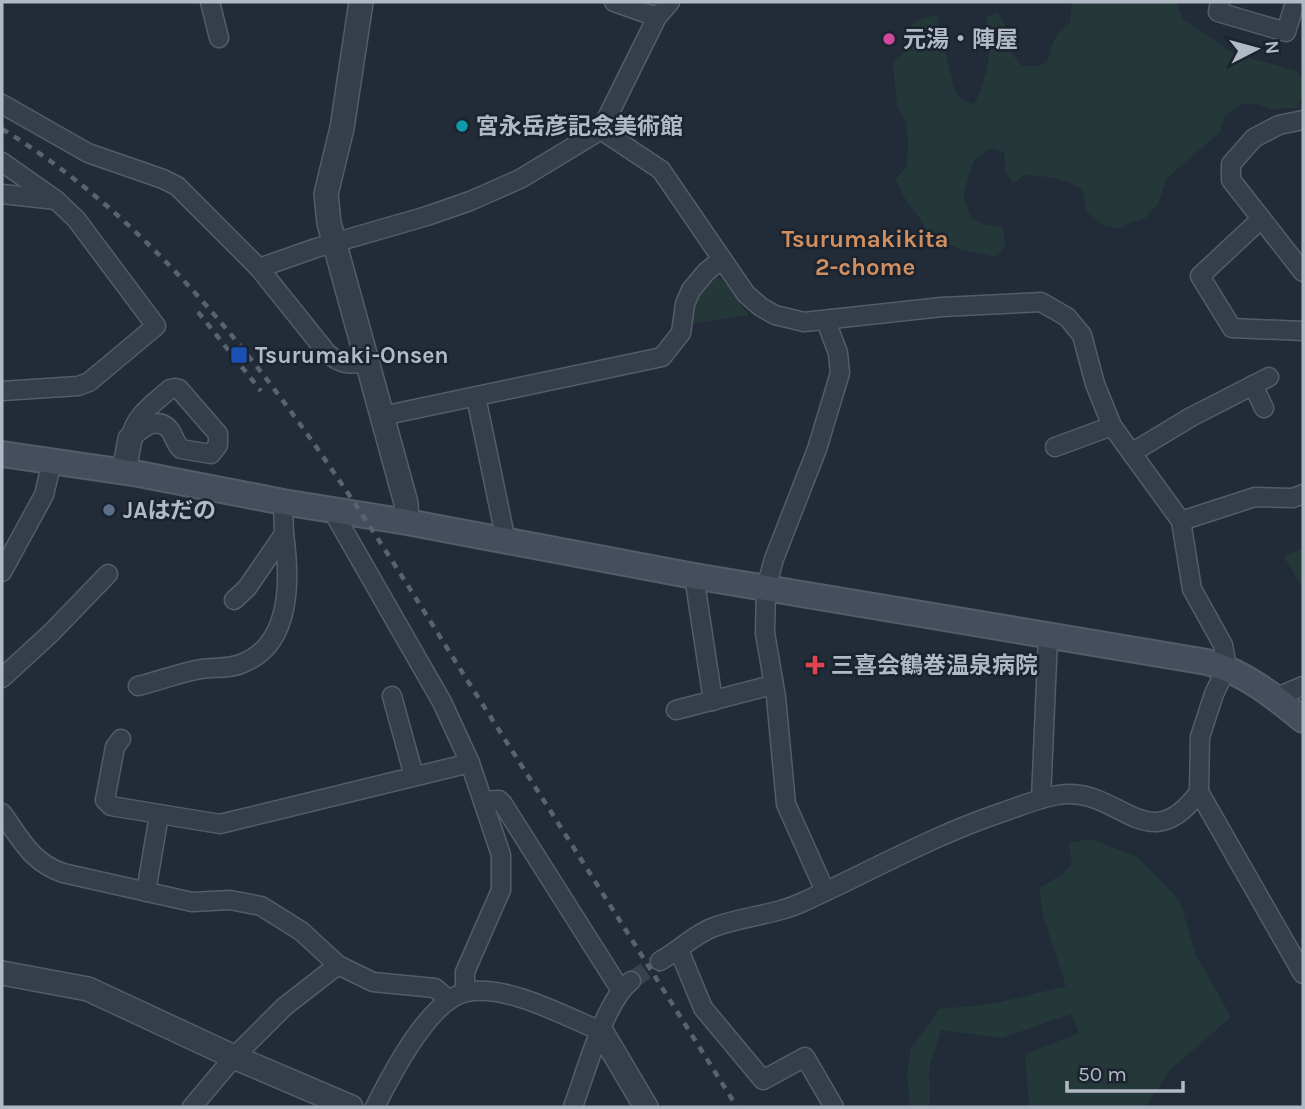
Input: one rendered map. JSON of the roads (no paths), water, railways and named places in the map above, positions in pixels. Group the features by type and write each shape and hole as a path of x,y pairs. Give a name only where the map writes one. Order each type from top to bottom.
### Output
{"main road":[{"path":"2,453 124,471 694,576 1227,667 1303,720"}],"street":[{"path":"210,2 219,38"},
{"path":"361,2 342,128 326,194 334,243 406,503 407,522"},
{"path":"614,2 657,16"},
{"path":"259,268 470,201 520,179 601,130 657,16 670,2"},
{"path":"1220,2 1217,12 1286,32 1295,2"},
{"path":"2,104 88,153 177,186 259,268 335,360 345,364 367,361"},
{"path":"1303,120 1279,125 1254,138 1231,164 1231,180 1303,272"},
{"path":"601,130 661,170 746,294 761,307 775,314 804,322 942,307 1041,302 1067,317 1083,335 1095,384 1112,426 1181,521 1192,589 1223,645 1227,667 1209,706 1200,737 1199,792 1303,974"},
{"path":"2,162 76,219 156,326 89,382 78,386 2,391"},
{"path":"2,194 56,201"},
{"path":"1261,219 1200,276 1232,328 1303,331"},
{"path":"382,416 662,356 681,333 685,304 691,290 706,272 722,259"},
{"path":"825,891 786,804 776,697 765,633 766,588 774,559 817,449 840,373 838,353 829,329 831,319"},
{"path":"1133,452 1191,417 1261,381 1264,408"},
{"path":"124,471 130,439 133,425 139,415 170,389 179,389 218,434 218,445 211,454 181,449 169,428 162,424 146,426 130,439"},
{"path":"476,397 506,541"},
{"path":"153,403 162,424"},
{"path":"1055,447 1112,426"},
{"path":"2,572 44,495 52,461"},
{"path":"1181,521 1255,497 1293,498 1303,494"},
{"path":"138,686 198,670 240,665 264,650 274,638 282,619 288,582 283,502"},
{"path":"332,510 442,702 470,763 501,855 501,890 465,972 465,992"},
{"path":"234,600 247,588 284,534"},
{"path":"2,678 108,575"},
{"path":"694,576 713,701"},
{"path":"1041,799 1048,636"},
{"path":"676,710 772,685"},
{"path":"1275,698 1303,686"},
{"path":"392,696 414,776"},
{"path":"121,739 115,747 105,800 110,806 219,824 470,763"},
{"path":"660,961 711,928 802,903 962,826 1041,799 1078,793 1097,798 1131,817 1149,822 1165,821 1178,816 1199,792"},
{"path":"484,801 499,800 503,804 626,985 601,1031 573,1107"},
{"path":"2,813 32,854 46,867 192,902 230,900 261,906 301,931 338,965 373,982 435,988 449,1000"},
{"path":"146,892 159,815"},
{"path":"679,950 703,1008 763,1080 805,1057 834,1107"},
{"path":"192,1107 234,1057 284,1007 338,965"},
{"path":"2,973 88,989 234,1057 351,1107"},
{"path":"375,1107 396,1065 415,1037 449,1000 465,992 485,990 535,1003 601,1031 646,1107"}],"tunnel":[{"path":"631,981 660,961"}],"railway":[{"path":"2,129 76,181 144,240 207,307 266,378 321,453 372,530 737,1107"},
{"path":"198,312 261,391"}],"place":[{"name":"元湯・陣屋","path":"889,39"},
{"name":"宮永岳彦記念美術館","path":"462,126"},
{"name":"Tsurumaki-Onsen","path":"239,355"},
{"name":"JAはだの","path":"109,510"},
{"name":"三喜会鶴巻温泉病院","path":"815,665"}],"district":[{"name":"Tsurumakikita 2-chome","path":"865,253"}]}
